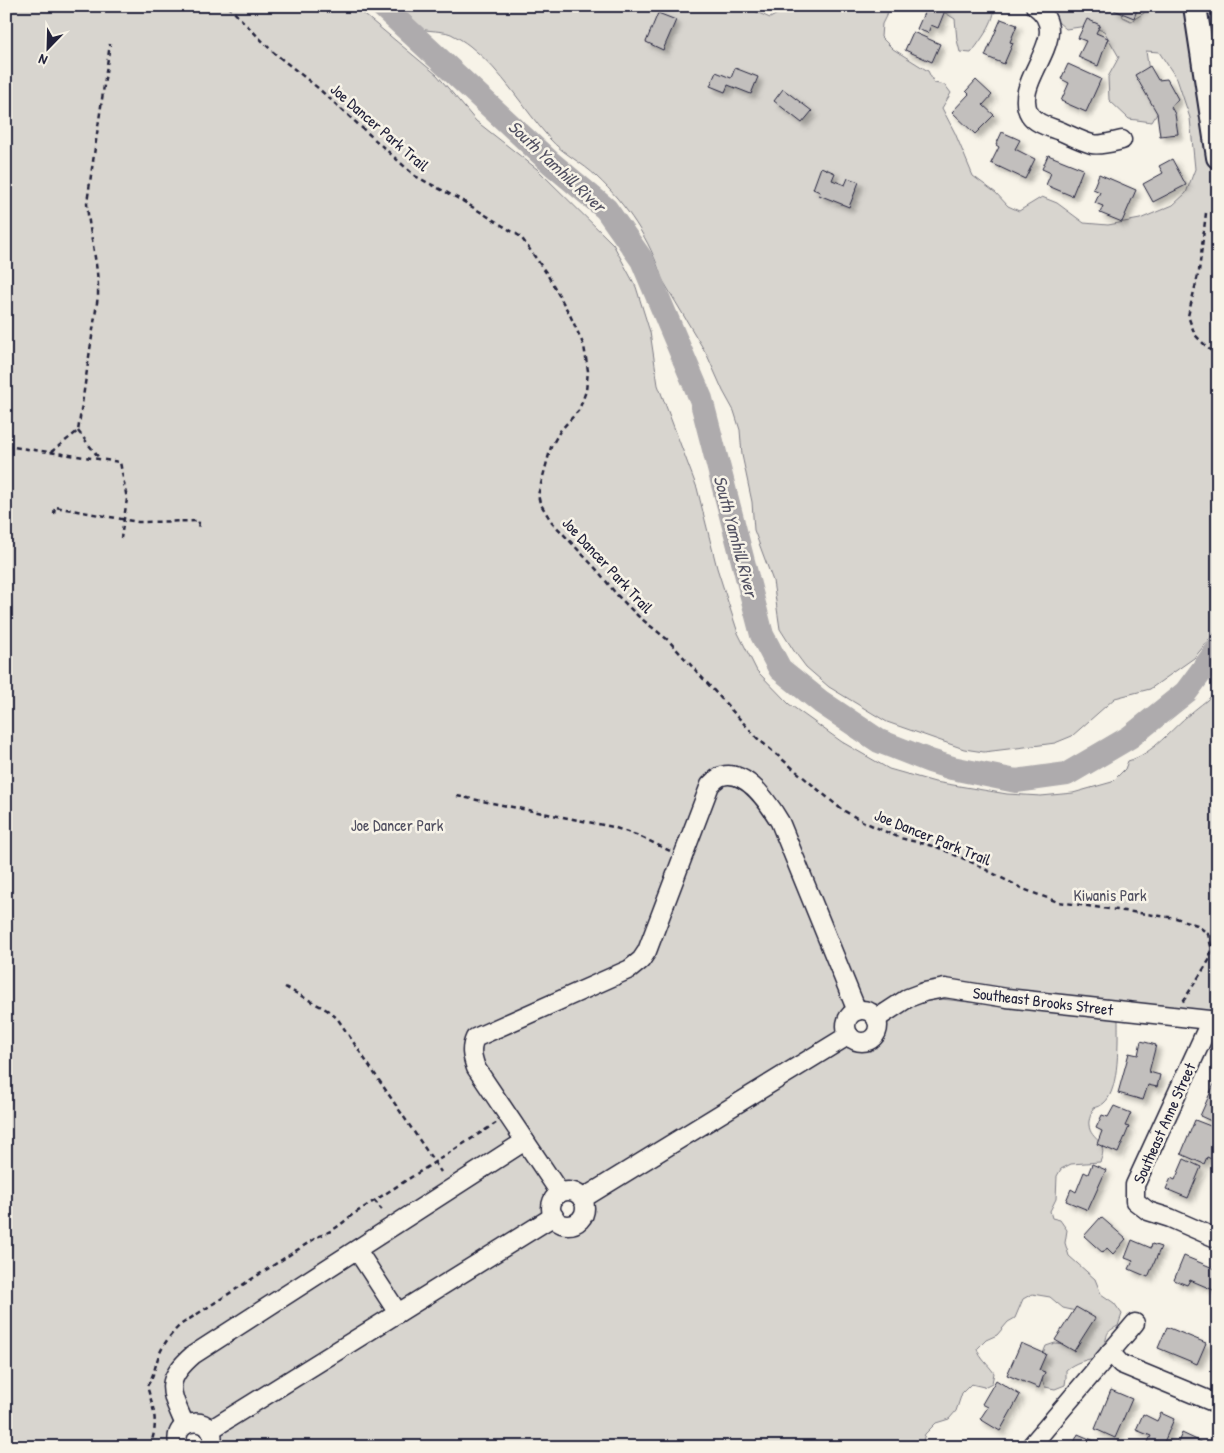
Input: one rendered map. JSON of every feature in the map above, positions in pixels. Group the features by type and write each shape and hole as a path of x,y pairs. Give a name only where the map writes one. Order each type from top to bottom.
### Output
{"main road":[{"path":"1195,6 1217,152"}],"street":[{"path":"1035,6 1044,14 1050,29 1048,41 1026,93 1026,104 1030,114 1042,124 1093,145 1122,140"},
{"path":"560,1193 476,1068 471,1055 471,1046 474,1038 630,969 641,960 647,951 710,785 721,776 734,776 750,785 766,800 780,822 856,1011"},
{"name":"Southeast Brooks Street","path":"876,1019 908,998 924,992 945,988 1007,998 1214,1020"},
{"path":"866,1010 874,1015 876,1019 878,1029 873,1038 868,1041 858,1041 849,1035 847,1031 847,1021 856,1011 866,1010"},
{"name":"Southeast Anne Street","path":"1214,1020 1193,1058 1135,1185 1135,1201 1148,1211 1170,1218 1218,1239"},
{"path":"582,1199 849,1035"},
{"path":"185,1425 172,1388 174,1376 181,1366 193,1355 524,1141"},
{"path":"565,1191 574,1192 582,1199 584,1203 583,1214 577,1222 567,1224 557,1220 554,1216 551,1206 560,1193 565,1191"},
{"path":"180,1447 179,1433 185,1425 196,1422 202,1423 211,1439 398,1313 554,1216"},
{"path":"357,1250 398,1313"},
{"path":"1030,1447 1135,1323"},
{"path":"1110,1352 1122,1364 1213,1402"}],"path":[{"name":"Joe Dancer Park Trail","path":"228,6 273,52 318,88 415,176 461,200 521,238 547,274 570,315 584,346 588,371 586,391 579,410 560,431 550,447 538,496 551,521 598,571 617,595 674,647 757,738 841,809 864,822 900,838 937,847 1023,889 1058,902 1176,918 1197,925 1208,934 1212,946 1210,959 1174,1016"},
{"path":"51,452 78,431 98,296 99,276 87,203 110,44"},
{"path":"1206,213 1199,271 1188,316 1195,335 1210,350 1218,352"},
{"path":"78,431 100,460"},
{"path":"6,446 120,462 126,499 121,538"},
{"path":"54,514 55,507 138,522 199,521 198,529"},
{"path":"457,796 612,827 639,836 683,857"},
{"path":"285,987 327,1010 337,1018 441,1172"},
{"path":"149,1447 156,1421 147,1386 152,1379 163,1345 180,1325 320,1236 339,1227 352,1214 508,1115"},
{"path":"374,1200 382,1210"}],"green space":[{"name":"Joe Dancer Park","path":"6,6 354,6 437,75 476,121 537,169 613,244 636,287 650,332 658,385 697,488 717,568 738,633 757,671 789,704 842,742 889,769 935,782 1007,794 1041,796 1073,793 1112,782 1125,769 1128,761 1137,758 1154,747 1218,689 1218,1013 1000,990 879,1004 871,1004 859,997 844,1004 844,1017 837,1033 584,1188 575,1189 563,1184 548,1190 549,1202 546,1211 217,1418 203,1418 190,1413 175,1421 175,1428 168,1447 6,1447"},
{"path":"404,6 612,6 621,10 631,6 748,6 752,10 770,18 798,6 891,6 882,24 881,37 893,49 928,71 934,83 945,85 951,93 942,108 973,176 996,193 1008,206 1019,211 1042,197 1057,203 1084,223 1108,225 1140,219 1173,205 1186,193 1195,169 1190,118 1177,79 1159,52 1146,51 1150,78 1160,109 1152,122 1129,119 1109,100 1108,77 1119,57 1104,31 1087,26 1066,29 1051,16 1047,6 1121,6 1123,17 1131,21 1144,13 1147,6 1218,6 1218,629 1194,658 1150,689 1115,698 1072,736 1055,743 984,752 964,749 887,722 829,687 806,667 780,629 773,581 754,530 752,502 742,455 740,430 734,411 707,355 662,279 651,251 636,224 618,199 597,177 550,139 503,79 482,56 468,44 451,34 415,27 408,20"},
{"path":"934,6 994,6 994,11 987,31 971,53 960,52 955,19"},
{"path":"941,999 1118,1018 1118,1050 1113,1087 1104,1103 1093,1108 1089,1121 1090,1130 1103,1149 1100,1162 1071,1164 1061,1169 1057,1176 1056,1199 1050,1211 1052,1218 1060,1220 1067,1230 1065,1243 1069,1256 1095,1279 1101,1294 1114,1303 1122,1314 1118,1326 1108,1334 1098,1357 1077,1363 1066,1370 1065,1385 1055,1389 1045,1387 1040,1371 1040,1362 1046,1346 1055,1343 1071,1344 1080,1312 1063,1308 1050,1297 1032,1294 1023,1299 1015,1318 1008,1322 997,1335 986,1340 977,1349 994,1373 992,1383 984,1387 971,1384 962,1393 956,1411 949,1419 936,1423 925,1434 921,1447 215,1447 225,1429 548,1230 568,1231 579,1227 597,1200 843,1047 864,1047 876,1044 894,1013 921,1002"}],"building":[{"path":"927,6 942,6 946,8 938,28 931,25 928,33 917,29"},
{"path":"1115,6 1144,6 1143,9 1138,7 1134,18 1114,10"},
{"path":"658,13 676,20 663,50 646,42"},
{"path":"1001,19 1017,25 1010,42 1013,43 1004,64 985,56"},
{"path":"1087,19 1100,25 1096,33 1108,38 1098,66 1078,57 1086,41 1078,38"},
{"path":"913,32 940,44 932,62 905,50"},
{"path":"1068,64 1101,79 1086,112 1061,101 1069,83 1061,79"},
{"path":"1150,66 1158,80 1167,79 1178,99 1171,107 1175,114 1178,134 1160,136 1157,113 1135,75"},
{"path":"735,68 758,77 751,94 728,85 725,92 710,86 716,72 731,78"},
{"path":"976,80 992,95 983,105 994,115 975,134 952,112 969,94 966,91"},
{"path":"783,89 812,111 802,123 774,101"},
{"path":"1002,132 1020,140 1015,149 1035,159 1025,179 991,163 999,147 996,145"},
{"path":"1048,155 1083,169 1072,196 1046,185 1051,173 1042,169"},
{"path":"1172,159 1186,185 1153,202 1143,184 1163,173 1159,166"},
{"path":"821,167 835,173 832,180 845,185 848,178 859,182 849,207 819,195 820,192 813,189"},
{"path":"1099,174 1136,190 1122,222 1100,213 1103,206 1095,203 1100,192 1093,189"},
{"path":"1141,1041 1156,1045 1149,1072 1160,1075 1157,1087 1148,1085 1143,1100 1118,1093 1129,1053 1138,1055"},
{"path":"1215,1082 1218,1083 1218,1124 1200,1116"},
{"path":"1114,1106 1131,1113 1125,1126 1129,1127 1118,1153 1097,1144 1102,1131 1096,1128 1102,1115 1108,1117"},
{"path":"1195,1120 1218,1129 1218,1151 1214,1160 1207,1157 1204,1164 1181,1154"},
{"path":"1184,1159 1201,1167 1188,1198 1166,1189 1171,1178 1175,1180"},
{"path":"1092,1164 1106,1170 1088,1210 1066,1201 1071,1189 1076,1192 1084,1172 1088,1174"},
{"path":"1101,1217 1126,1239 1113,1254 1107,1248 1103,1253 1084,1236"},
{"path":"1132,1240 1151,1248 1152,1244 1161,1247 1148,1277 1129,1269 1133,1261 1125,1258"},
{"path":"1184,1256 1218,1270 1218,1292 1190,1280 1187,1285 1174,1280"},
{"path":"1076,1307 1095,1318 1074,1351 1055,1340"},
{"path":"1167,1327 1206,1343 1197,1364 1158,1348"},
{"path":"1021,1343 1046,1354 1039,1370 1045,1372 1039,1388 1007,1375"},
{"path":"1218,1344 1218,1361 1212,1359"},
{"path":"996,1380 1020,1395 1000,1431 980,1419 988,1407 982,1404"},
{"path":"1111,1390 1132,1399 1115,1438 1095,1429"},
{"path":"1161,1413 1174,1419 1162,1447 1159,1447 1148,1442 1151,1436 1136,1430 1143,1414 1157,1421"},
{"path":"1182,1433 1212,1447 1176,1447"},
{"path":"1078,1434 1099,1443 1097,1447 1072,1447"}],"waterway":[{"name":"South Yamhill River","path":"382,6 551,163 606,209 642,260 701,399 762,635 780,669 821,702 879,741 952,768 1016,781 1067,774 1130,737 1186,692 1218,649"}],"park label":[{"name":"Kiwanis Park","path":"1110,895"}]}
